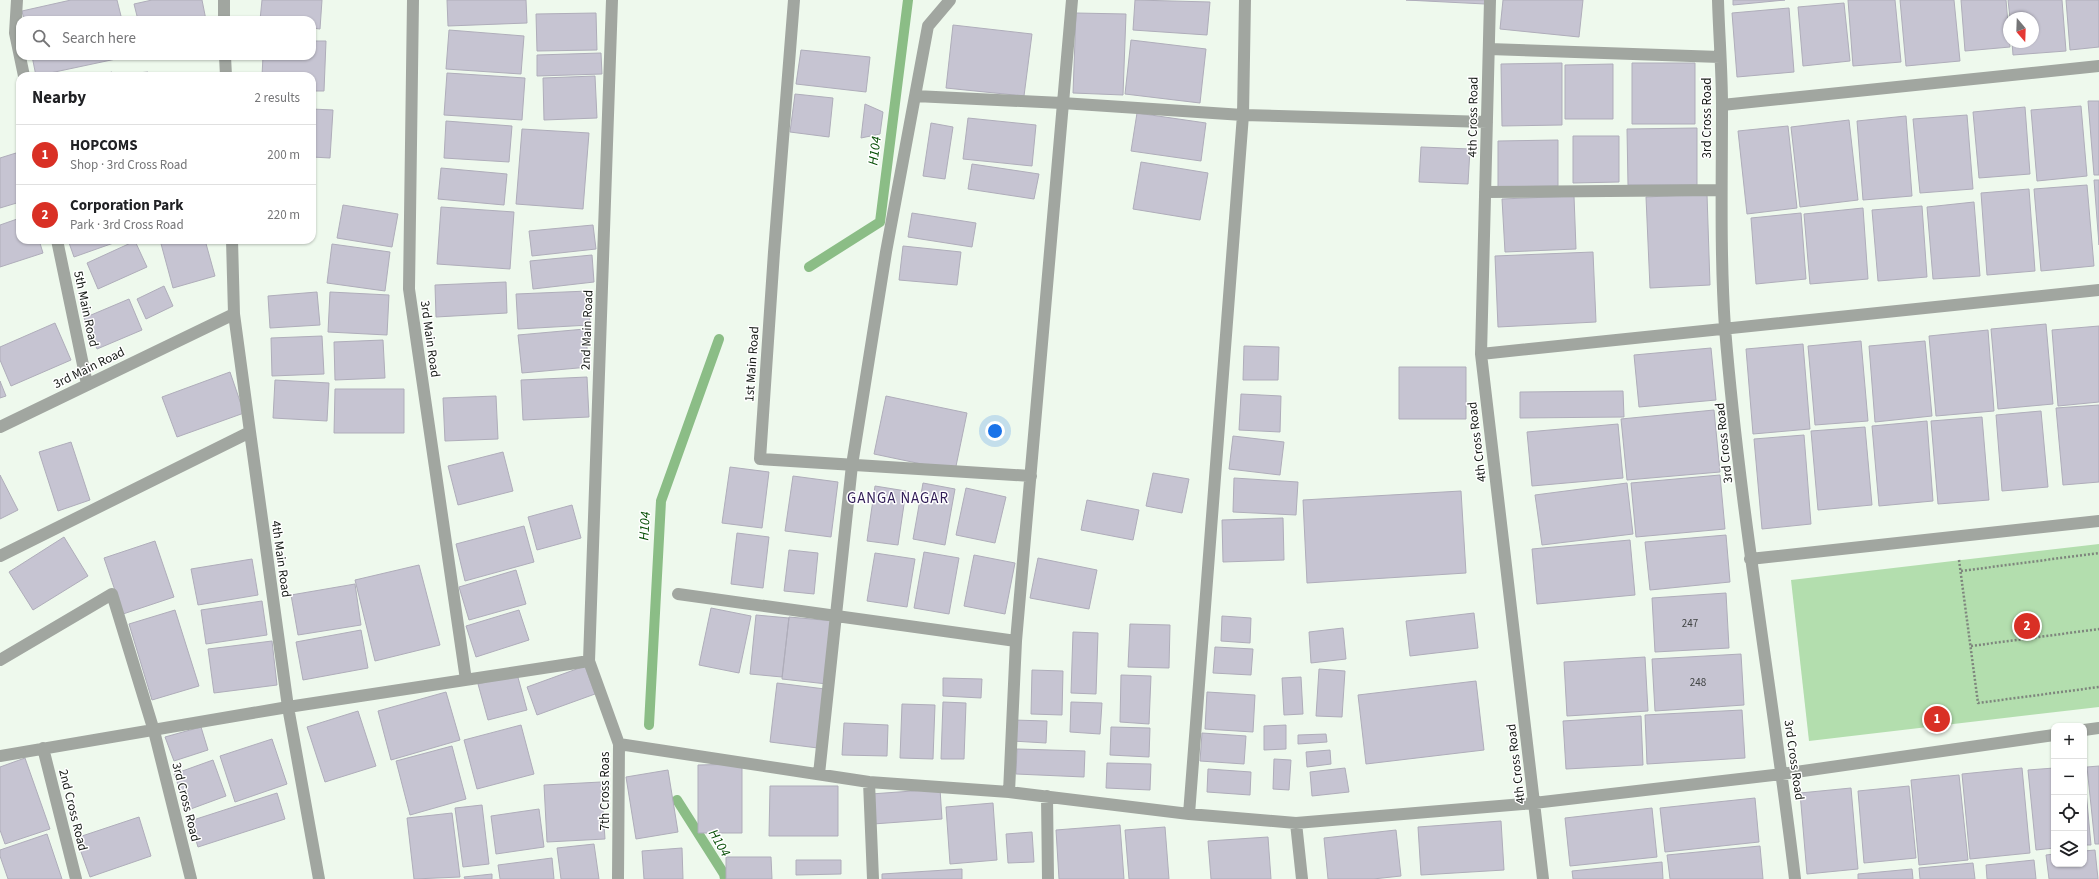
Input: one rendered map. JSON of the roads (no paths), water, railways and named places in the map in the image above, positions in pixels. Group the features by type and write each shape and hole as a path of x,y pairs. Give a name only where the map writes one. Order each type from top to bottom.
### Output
{"street":[{"path":"16,37 17,0"},
{"path":"224,0 224,16"},
{"name":"3rd Main Road","path":"413,0 409,289 466,680"},
{"name":"2nd Main Road","path":"589,661 612,0"},
{"name":"1st Main Road","path":"794,0 773,260 760,459 1031,476"},
{"path":"818,774 852,465 886,252 928,26 950,0"},
{"path":"1009,792 1016,641 1072,0"},
{"path":"1189,814 1243,115 1244,0"},
{"name":"4th Cross Road","path":"1490,0 1481,354 1543,879"},
{"name":"3rd Cross Road","path":"1718,0 1722,105 1721,190 1725,328 1750,559 1782,774 1795,879"},
{"path":"1489,49 1720,57"},
{"path":"21,60 23,72"},
{"path":"225,60 226,72"},
{"path":"1722,105 2099,66"},
{"path":"915,96 1062,103 1243,115 1487,122"},
{"path":"1485,192 1721,190"},
{"name":"5th Main Road","path":"59,244 87,384"},
{"name":"4th Main Road","path":"232,244 234,314 250,432 288,707 319,879"},
{"path":"1481,354 2099,290"},
{"name":"3rd Main Road","path":"0,427 234,314"},
{"path":"0,556 250,432"},
{"path":"1750,559 2099,521"},
{"name":"3rd Cross Road","path":"0,660 112,594 154,731 191,879"},
{"path":"678,594 1016,641"},
{"path":"0,756 288,707 589,661"},
{"name":"7th Cross Roas","path":"589,661 619,744 618,879"},
{"path":"2087,730 2099,728"},
{"path":"619,744 869,782 1009,792 1189,814 1296,823 1534,803 1782,774 2051,735"},
{"name":"2nd Cross Road","path":"43,748 76,879"},
{"path":"869,782 873,879"},
{"path":"1047,796 1048,879"},
{"path":"1296,823 1302,879"}],"waterway":[{"name":"H104","path":"809,267 880,222 908,0"},
{"name":"H104","path":"649,725 661,501 719,339"},
{"name":"H104","path":"677,800 724,874 725,879"}],"place":[{"name":"Corporation Park","path":"2027,626"},
{"name":"HOPCOMS","path":"1937,719"}],"district":[{"name":"GANGA NAGAR","path":"898,498"}]}
